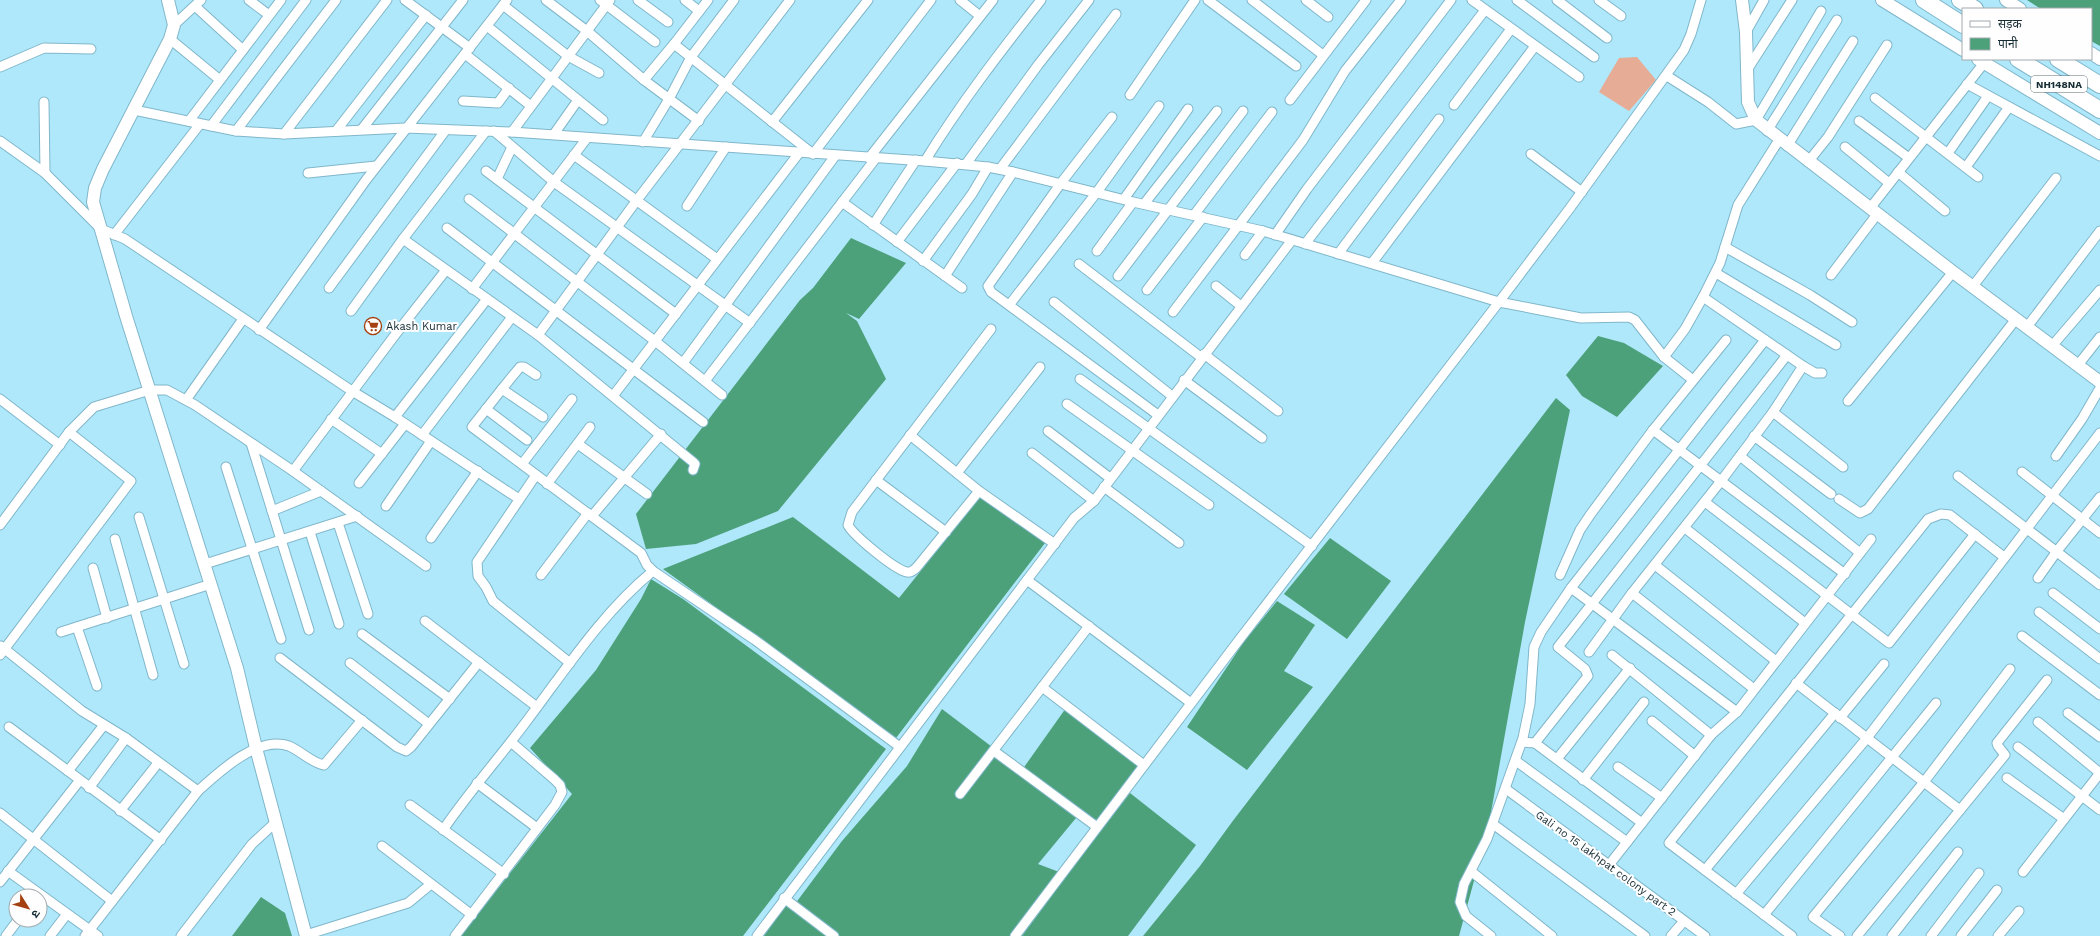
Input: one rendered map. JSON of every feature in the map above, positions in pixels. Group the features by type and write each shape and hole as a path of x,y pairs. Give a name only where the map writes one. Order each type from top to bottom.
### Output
{"highway":[{"path":"1924,0 1962,24"},
{"path":"1960,0 1973,8"},
{"name":"NH148NA","path":"2020,60 2100,110"},
{"name":"NH148NA","path":"2060,60 2100,85"}],"street":[{"path":"168,0 174,25 170,40 103,169 95,188 93,202 233,654 256,748 306,936 408,903 431,884"},
{"path":"249,0 269,15"},
{"path":"189,122 281,0"},
{"path":"211,126 306,0"},
{"path":"236,131 336,0"},
{"path":"284,134 387,0"},
{"path":"405,0 442,28 531,106"},
{"path":"362,129 463,0"},
{"path":"546,0 587,31 644,80 699,121"},
{"path":"638,0 668,22"},
{"path":"684,0 699,11"},
{"path":"644,80 708,0"},
{"path":"643,142 669,99 691,57 734,0"},
{"path":"538,336 637,200 681,145 790,0"},
{"path":"772,122 868,0"},
{"path":"813,154 930,0"},
{"path":"960,0 980,16"},
{"path":"705,381 842,202 872,158 993,0"},
{"path":"872,225 943,132 1007,42 1041,0"},
{"path":"897,242 962,164 1089,0"},
{"path":"1130,94 1195,0"},
{"path":"1208,0 1296,66"},
{"path":"1252,0 1323,55"},
{"path":"1306,0 1328,17"},
{"path":"1290,100 1366,0"},
{"path":"1173,312 1303,140 1345,71 1401,0"},
{"path":"1275,235 1303,195 1451,0"},
{"path":"1472,0 1579,78"},
{"path":"1516,0 1594,57"},
{"path":"1557,0 1607,38"},
{"path":"1599,0 1621,16"},
{"path":"1015,936 1191,703 1582,192 1667,76 1684,50 1691,34 1701,0"},
{"path":"1742,0 1746,32 1748,102 1756,120 1767,131 1874,210 1952,272 1973,286 2100,382 2082,419 2056,456"},
{"path":"1746,32 1764,0"},
{"path":"1747,70 1792,0"},
{"path":"1882,0 1962,49"},
{"path":"2006,0 2018,8"},
{"path":"259,330 376,166 468,51 505,2 568,56 599,73"},
{"path":"512,132 587,31 605,2 655,42"},
{"path":"174,25 199,3 243,50"},
{"path":"1305,244 1485,10"},
{"path":"1667,76 1708,102 1736,124 1756,120 1821,11"},
{"path":"1000,169 1116,14"},
{"path":"336,131 426,15"},
{"path":"1767,131 1837,20"},
{"path":"487,26 603,120"},
{"path":"1454,105 1511,29"},
{"path":"170,40 220,80"},
{"path":"1664,357 1685,329 1716,273 1738,205 1783,143 1852,41"},
{"path":"674,44 727,84 813,154"},
{"path":"1808,162 1828,137 1886,45"},
{"path":"1372,263 1482,120 1535,46"},
{"path":"0,67 44,48 90,49"},
{"path":"1831,275 1890,183 1967,84 1981,61 2100,133"},
{"path":"1967,84 2100,156"},
{"path":"463,101 498,104 509,88"},
{"path":"1948,153 1988,96"},
{"path":"1875,98 1978,177"},
{"path":"554,134 578,100"},
{"path":"44,102 45,173"},
{"path":"1010,304 1097,192 1160,106"},
{"path":"1966,167 2009,107"},
{"path":"1097,251 1188,109"},
{"path":"134,110 236,131 284,134 406,128 445,131 490,131 554,134 587,138 835,156 921,160 1000,169 1262,231 1499,302 1581,318 1629,317 1635,320 1664,357 1693,380"},
{"path":"1144,204 1217,111"},
{"path":"1118,276 1170,210 1243,111"},
{"path":"1194,215 1272,112"},
{"path":"1112,116 1061,183 988,286 991,292 1010,304 1158,415"},
{"path":"1338,254 1439,119"},
{"path":"1859,121 1909,158"},
{"path":"114,235 200,124"},
{"path":"329,288 445,131"},
{"path":"490,131 554,182 750,323"},
{"path":"351,311 403,239 490,131"},
{"path":"472,288 587,138"},
{"path":"0,141 45,173 101,230 125,239 259,330 352,391 396,417 519,499"},
{"path":"497,179 512,147"},
{"path":"687,206 726,147"},
{"path":"1845,147 1890,183"},
{"path":"613,396 799,153"},
{"path":"1531,154 1582,192"},
{"path":"574,155 718,259"},
{"path":"683,363 835,156"},
{"path":"308,173 376,166"},
{"path":"923,261 972,194 988,167"},
{"path":"486,171 533,208 676,314"},
{"path":"945,276 1013,172"},
{"path":"1898,172 1945,211"},
{"path":"1973,286 2056,178"},
{"path":"469,199 577,282 656,340 722,395"},
{"path":"842,202 872,225 962,288"},
{"path":"1147,290 1203,217"},
{"path":"447,228 703,422"},
{"path":"1245,255 1262,231"},
{"path":"2027,327 2100,231"},
{"path":"403,239 538,336 661,434 695,464 693,470"},
{"path":"757,936 784,898 1054,544 1074,518 1094,501 1184,380 1292,240"},
{"path":"1725,247 1810,295 1852,322"},
{"path":"1079,264 1278,411"},
{"path":"293,471 352,391 446,270"},
{"path":"1848,401 1952,272"},
{"path":"1716,273 1836,346"},
{"path":"1216,286 1241,306"},
{"path":"2052,346 2100,290"},
{"path":"1704,297 1803,366 1815,373 1822,372"},
{"path":"396,417 486,299"},
{"path":"1054,302 1172,396"},
{"path":"422,435 512,317"},
{"path":"186,400 244,319"},
{"path":"1839,500 1860,513 1868,509 2016,319"},
{"path":"979,491 914,571 906,572 895,566 856,535 848,525 852,512 991,329"},
{"path":"2078,365 2100,337"},
{"path":"1560,575 1580,530 1590,514 1653,430 1726,340"},
{"path":"1491,936 1466,916 1462,910 1460,902 1461,895 1493,824 1522,742 1530,704 1534,647 1541,632 1571,588 1766,340"},
{"path":"1535,743 1588,676 1585,669 1558,647 1787,355"},
{"path":"1589,652 1632,593 1685,528 1773,412 1803,366"},
{"path":"536,375 524,367 520,367 472,426 472,428 641,552 650,568 755,640 900,747"},
{"path":"957,473 1040,368"},
{"path":"1080,379 1312,546"},
{"path":"1184,380 1262,438"},
{"path":"502,388 543,418"},
{"path":"0,526 69,432 94,407 150,390 167,390 186,400 293,471 426,566"},
{"path":"522,464 572,399"},
{"path":"1,402 60,445"},
{"path":"1067,404 1209,505"},
{"path":"486,409 527,440"},
{"path":"1773,412 1843,467"},
{"path":"331,419 382,454"},
{"path":"359,483 405,424"},
{"path":"547,484 590,427"},
{"path":"1653,430 1845,574"},
{"path":"1048,431 1110,478"},
{"path":"69,432 130,481 2,649 82,711 126,738 198,791"},
{"path":"1736,894 1867,738 2100,433"},
{"path":"541,575 590,515 661,434"},
{"path":"910,434 979,491 1054,544"},
{"path":"1754,436 1831,494"},
{"path":"386,506 431,441"},
{"path":"251,443 309,630"},
{"path":"578,444 647,494"},
{"path":"1032,453 1094,501"},
{"path":"1740,456 1860,554"},
{"path":"226,467 281,639"},
{"path":"431,538 478,471"},
{"path":"2022,472 2100,533"},
{"path":"536,475 477,562 478,576 486,587 493,601 570,663"},
{"path":"1958,476 2100,584"},
{"path":"876,480 946,532"},
{"path":"1104,487 1179,543"},
{"path":"272,511 321,491"},
{"path":"2038,578 2057,551 2100,498"},
{"path":"1705,502 1889,643 1975,534"},
{"path":"1792,936 1669,843 1928,519 1941,514 1950,515 2004,557"},
{"path":"205,564 357,516"},
{"path":"139,517 184,664"},
{"path":"338,522 368,614"},
{"path":"1685,528 1805,623"},
{"path":"310,532 338,624"},
{"path":"115,539 153,675"},
{"path":"1609,865 1711,735 1737,712 1871,539"},
{"path":"1655,565 1776,661"},
{"path":"93,568 107,618"},
{"path":"443,830 477,783 511,742 608,613 636,585 650,568"},
{"path":"1027,580 1191,703"},
{"path":"61,632 211,584"},
{"path":"1571,588 1737,712"},
{"path":"1632,593 1754,689"},
{"path":"2053,593 2100,629"},
{"path":"2039,612 2100,659"},
{"path":"425,621 537,707"},
{"path":"960,794 1089,626"},
{"path":"77,627 97,686"},
{"path":"362,634 450,699"},
{"path":"2022,636 2100,695"},
{"path":"1612,655 1630,668 1711,735"},
{"path":"280,658 397,747 406,751 411,747 479,662"},
{"path":"350,663 429,724"},
{"path":"1705,870 1884,664"},
{"path":"1557,759 1630,668"},
{"path":"1840,936 1814,916 1924,782 2010,669"},
{"path":"1857,936 2005,755 1998,746 1997,742 2048,680"},
{"path":"1796,683 1960,810"},
{"path":"1042,687 1144,765"},
{"path":"1583,780 1644,702"},
{"path":"1764,915 1893,758 1936,703"},
{"path":"2068,713 2100,737"},
{"path":"88,933 198,791 221,771 256,748 275,745 287,746 324,765 362,720"},
{"path":"1652,722 1695,756"},
{"path":"2023,872 2100,773 2038,722"},
{"path":"68,771 104,724"},
{"path":"10,727 89,788 161,840"},
{"path":"89,788 126,738"},
{"path":"455,936 504,874 560,796 562,788 554,779 511,742"},
{"path":"1522,742 1535,743 1642,823"},
{"path":"2018,747 2100,810"},
{"path":"994,750 1097,827"},
{"path":"1516,761 1627,842"},
{"path":"120,811 158,763"},
{"path":"1618,766 1662,798"},
{"path":"2007,778 2064,819"},
{"path":"0,882 80,780"},
{"path":"477,783 537,828"},
{"name":"Gali no 15 lakhpat colony part 2","path":"1506,789 1705,936"},
{"path":"410,805 504,874"},
{"path":"0,813 112,901"},
{"path":"181,936 252,844 276,822"},
{"path":"1493,824 1645,936"},
{"path":"382,846 472,915"},
{"path":"1892,936 1958,852"},
{"path":"8,871 29,888"},
{"path":"1472,872 1552,936"},
{"path":"1931,936 1979,873"},
{"path":"1961,936 1997,890"},
{"path":"784,898 834,936"},
{"path":"48,901 67,914 88,933 98,936"},
{"path":"1998,936 2019,911"},
{"path":"50,936 67,914"},
{"path":"1671,936 1684,921"}],"shaded area":[{"path":"1637,57 1656,80 1629,111 1599,92 1619,58"}],"water":[{"path":"2027,0 2100,0 2100,46 2092,42 2092,8 2039,8"},
{"path":"851,238 906,263 859,319 846,313 857,321 886,379 778,511 696,544 646,549 636,514 800,300 813,288"},
{"path":"1598,336 1624,343 1663,366 1617,417 1582,396 1566,375"},
{"path":"1556,398 1570,410 1525,622 1488,829 1459,936 1143,936 1200,866"},
{"path":"984,492 1045,543 896,738 663,569 793,517 899,598"},
{"path":"1330,538 1391,581 1347,639 1284,594"},
{"path":"651,579 683,599 886,749 743,936 461,936 572,794 530,748 596,670 641,599"},
{"path":"1277,601 1315,625 1284,671 1313,687 1247,770 1187,727 1243,643"},
{"path":"1066,708 1139,767 1095,825 1022,770"},
{"path":"942,709 1004,756 1076,818 1038,864 1067,875 1130,793 1196,845 1128,936 1022,936 1062,882 1014,936 838,936 795,904 842,841 907,766"},
{"path":"261,897 285,913 292,936 232,936"},
{"path":"786,904 829,936 764,936"}],"place":[{"name":"Akash Kumar","path":"373,326"}]}
